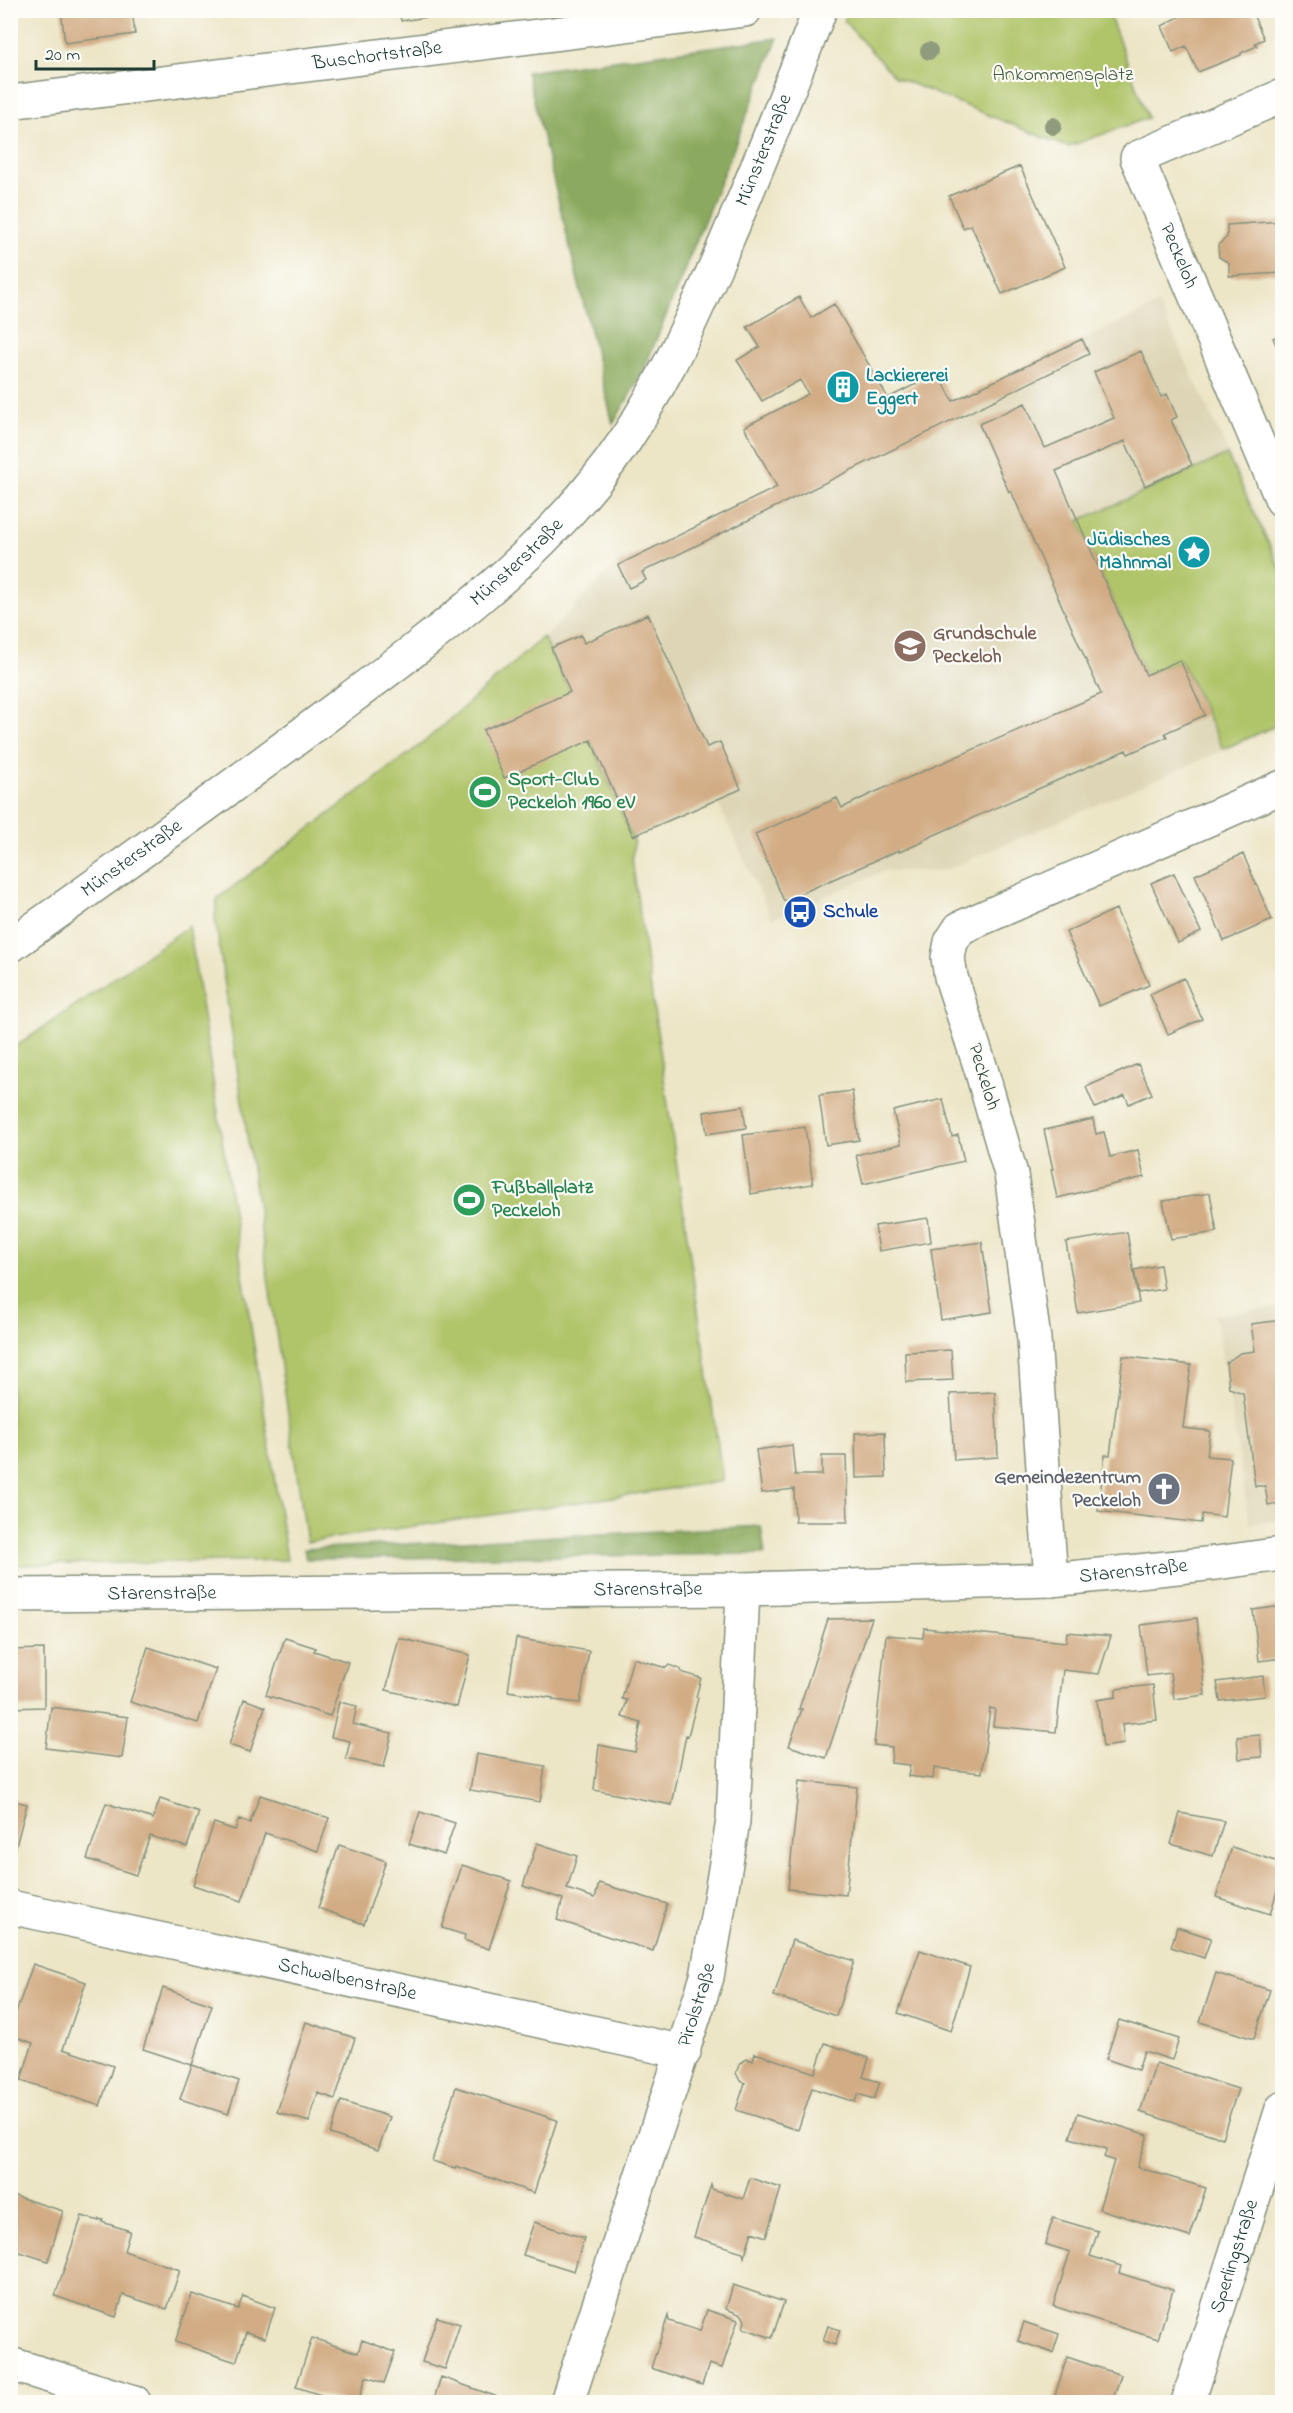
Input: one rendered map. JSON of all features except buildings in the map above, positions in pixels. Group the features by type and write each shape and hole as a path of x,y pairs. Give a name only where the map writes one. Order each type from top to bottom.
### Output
{"street":[{"name":"Buschortstraße","path":"10,102 746,10"},
{"name":"Münsterstraße","path":"10,946 241,781 454,621 522,561 570,510 610,462 646,407 691,324 734,224 811,14"},
{"name":"Peckeloh","path":"1282,96 1137,158 1282,500"},
{"name":"Peckeloh","path":"1051,1580 1034,1339 1011,1174 981,1069 951,977 948,958 951,942 960,928 975,920 1282,787"},
{"name":"Starenstraße","path":"10,1595 743,1589 1051,1580 1282,1554"},
{"name":"Pirolstraße","path":"567,2403 707,1977 733,1821 743,1589"},
{"name":"Schwalbenstraße","path":"10,1907 684,2052"},
{"name":"Sperlingstraße","path":"1188,2403 1282,2109"},
{"path":"10,2364 134,2403"}],"shaded area":[{"name":"Grundschule Peckeloh","path":"1159,304 1282,567 1282,725 943,871 884,871 772,919 719,805 613,846 456,731 616,563"},
{"path":"1282,1306 1282,1520 1250,1524 1215,1315"}],"green space":[{"name":"Ankommensplatz","path":"848,11 1108,11 1148,118 1067,147 895,77 844,21"},
{"path":"778,38 644,370 613,424 527,72"},
{"path":"1227,455 1282,573 1282,723 1223,749 1181,660 1146,675 1078,521"},
{"name":"Fußballplatz Peckeloh","path":"543,637 570,692 634,842 632,860 723,1481 307,1542 215,918 217,899 424,742"},
{"path":"189,926 287,1560 11,1565 11,1050"},
{"path":"761,1526 765,1554 306,1559 304,1549"}],"place":[{"name":"Lackiererei Eggert","path":"843,387"},
{"name":"Jüdisches Mahnmal","path":"1194,552"},
{"name":"Grundschule Peckeloh","path":"910,646"},
{"name":"Sport-Club Peckeloh 1960 eV","path":"485,792"},
{"name":"Schule","path":"800,912"},
{"name":"Fußballplatz Peckeloh","path":"469,1200"},
{"name":"Gemeindezentrum Peckeloh","path":"1164,1489"}]}
